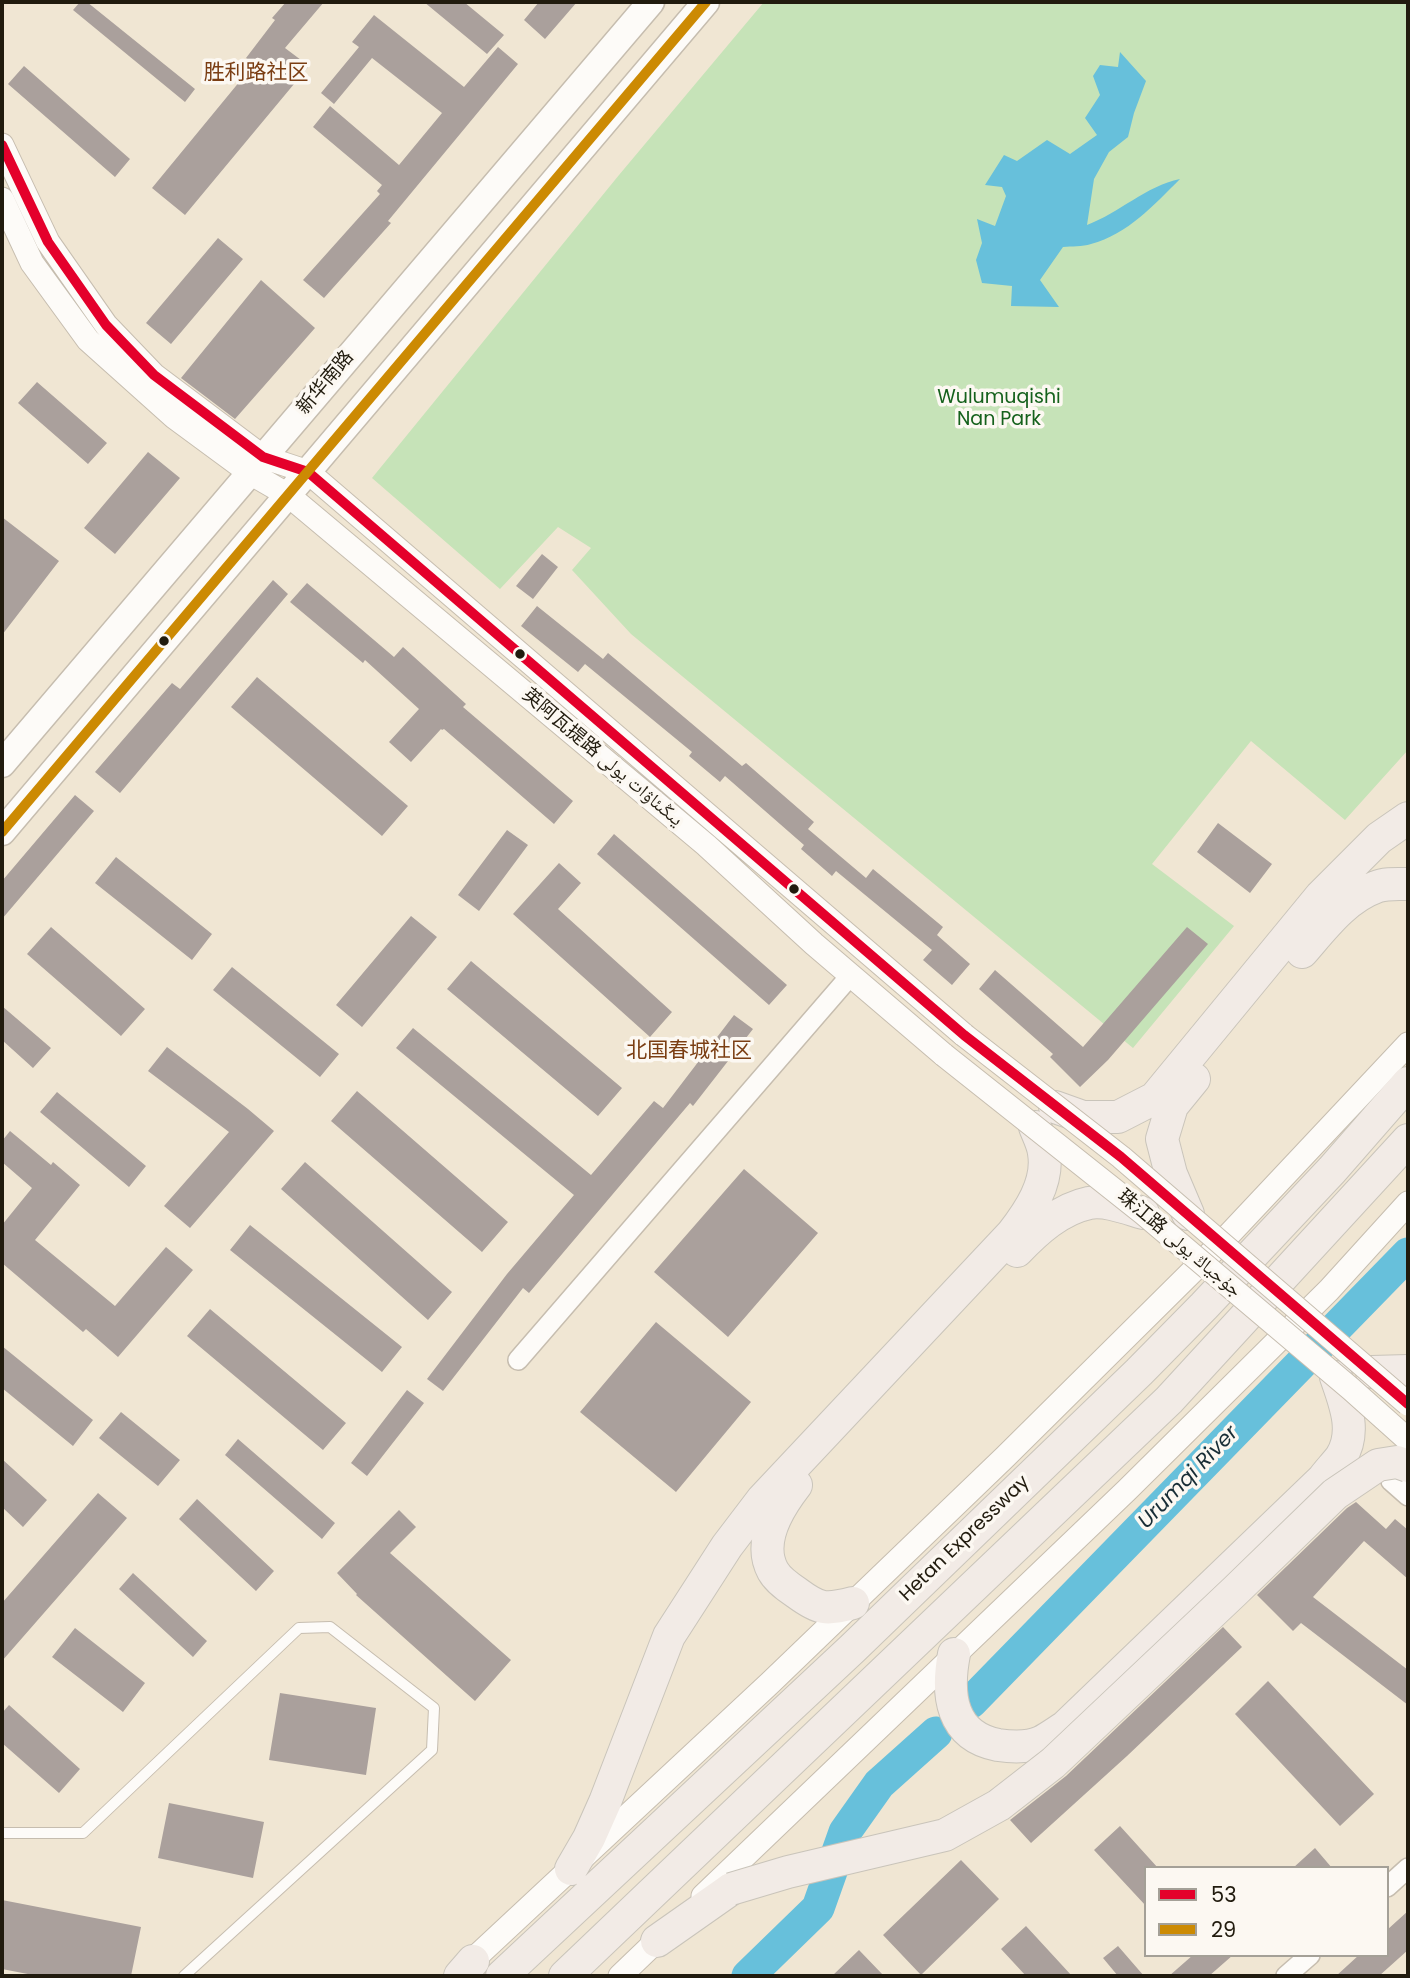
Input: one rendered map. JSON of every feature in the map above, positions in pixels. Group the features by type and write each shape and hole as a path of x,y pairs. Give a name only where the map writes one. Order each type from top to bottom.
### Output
{"highway":[{"path":"1188,1214 1171,1174 1162,1139 1172,1105 1231,1034 1310,927 1321,896 1379,838 1408,818"},
{"path":"853,1604 830,1609 811,1604 785,1585 773,1570 768,1554 774,1520 803,1466 1028,1213 1044,1174 1045,1117 1118,1117 1155,1097 1310,927 1377,886 1408,884"},
{"name":"Hetan Expressway","path":"502,1976 852,1649 1148,1362 1332,1170 1408,1083"},
{"name":"Hetan Expressway","path":"565,1976 1168,1400 1408,1140"},
{"path":"571,1870 605,1802 669,1636 727,1546 762,1500 803,1466 1035,1231 1065,1212 1090,1203 1112,1205 1143,1213"},
{"path":"1371,1373 1408,1371"},
{"path":"954,1654 949,1675 950,1691 961,1725 987,1742 1024,1747 1040,1743 1065,1727 1323,1479 1341,1456 1349,1440 1348,1412 1336,1377"},
{"path":"657,1941 731,1889 788,1872 944,1835 999,1805 1053,1763 1335,1494 1378,1465 1397,1462 1408,1465"}],"main road":[{"name":"新华南路","path":"2,764 651,2"},
{"path":"2,832 706,2"}],"street":[{"path":"2,145 48,242 106,325 154,375 257,465"},
{"path":"2,199 32,263 88,340 174,417 257,465"},
{"name":"英阿瓦提路 يىڭىئاۋات يولى","path":"257,465 308,472 964,1035"},
{"name":"英阿瓦提路 يىڭىئاۋات يولى","path":"257,465 288,495 695,836 944,1055"},
{"path":"518,1360 851,975"},
{"name":"珠江路 جۇجياڭ يولى","path":"964,1035 1143,1213 1408,1440"},
{"path":"462,1971 853,1604 1005,1457 1222,1242 1408,1044"},
{"name":"珠江路 جۇجياڭ يولى","path":"944,1055 1045,1117 1121,1157 1408,1404"},
{"path":"620,1976 1128,1490 1320,1300 1408,1203"},
{"path":"1408,1465 1391,1480 1408,1496"},
{"path":"1389,1885 1408,1868"},
{"path":"1286,1976 1308,1957"}],"lane":[{"path":"2,1833 83,1833 299,1628 330,1627 434,1709 432,1750 184,1976"}],"green space":[{"name":"Wulumuqishi Nan Park","path":"764,2 1408,2 1408,750 1345,820 1251,741 1152,864 1234,926 1133,1048 631,634 572,570 591,548 558,527 500,589 372,478"}],"water":[{"path":"1120,52 1146,81 1128,137 1109,152 1094,179 1087,225 1156,187 1180,179 1140,218 1117,233 1088,245 1063,247 1040,280 1059,307 1011,306 1012,286 982,283 976,260 982,243 977,219 995,226 1006,196 1002,187 985,185 1004,155 1017,161 1047,140 1070,154 1097,135 1085,118 1100,95 1093,76 1100,65 1118,67"}],"building":[{"path":"80,2 87,2 195,89 185,102 73,10"},
{"path":"286,2 324,2 285,48 309,66 185,215 152,188 254,64 246,58"},
{"path":"424,2 464,2 504,35 487,54"},
{"path":"539,2 577,2 545,39 524,20"},
{"path":"374,15 464,87 498,47 518,64 388,221 391,223 324,298 303,280 380,194 377,191 382,185 313,127 330,106 399,165 442,113 372,58 334,104 321,93 359,47 352,42"},
{"path":"24,66 130,159 115,177 8,84"},
{"path":"218,238 243,259 171,344 146,323"},
{"path":"261,280 315,328 235,419 181,378"},
{"path":"37,382 107,443 88,464 18,403"},
{"path":"148,452 180,478 115,554 84,528"},
{"path":"2,517 59,561 2,635"},
{"path":"542,554 558,567 533,599 516,586"},
{"path":"273,580 288,594 120,793 95,772 172,683 180,689"},
{"path":"307,583 394,657 403,647 466,704 463,707 573,801 554,824 444,729 441,729 411,762 389,742 419,709 365,660 363,663 290,602"},
{"path":"537,606 603,659 608,653 742,766 746,763 814,822 808,829 866,878 873,869 943,927 937,935 970,964 952,985 923,960 932,950 836,871 832,876 801,849 804,845 725,776 720,782 689,756 692,752 585,664 578,672 521,626"},
{"path":"257,677 408,806 382,836 231,707"},
{"path":"75,795 94,811 2,919 2,881"},
{"path":"1218,823 1272,864 1250,893 1197,852"},
{"path":"507,830 528,845 479,911 458,895"},
{"path":"614,834 787,985 769,1005 597,854"},
{"path":"116,857 212,934 192,960 95,883"},
{"path":"559,863 581,883 558,909 672,1012 650,1037 513,914"},
{"path":"411,916 437,937 362,1027 336,1005"},
{"path":"51,927 145,1009 121,1036 27,954"},
{"path":"1187,927 1208,944 1108,1060 1080,1087 1050,1057 1053,1054 979,989 995,970 1083,1047"},
{"path":"471,961 622,1088 598,1116 447,989"},
{"path":"232,967 339,1054 320,1077 213,990"},
{"path":"2,1006 51,1048 33,1068 2,1040"},
{"path":"734,1015 753,1029 693,1106 690,1103 529,1293 523,1288 443,1391 427,1379 507,1274 574,1195 396,1048 413,1028 591,1175 654,1101 663,1108"},
{"path":"167,1047 274,1131 190,1228 164,1206 229,1132 148,1071"},
{"path":"357,1091 508,1222 482,1252 331,1121"},
{"path":"57,1092 146,1166 129,1187 40,1112"},
{"path":"10,1131 80,1185 35,1240 115,1306 166,1247 193,1270 118,1357 86,1329 83,1332 2,1263 2,1225 32,1188 2,1162 2,1141"},
{"path":"305,1162 452,1292 428,1320 281,1189"},
{"path":"744,1169 818,1233 728,1337 654,1272"},
{"path":"250,1225 402,1347 382,1372 230,1250"},
{"path":"210,1309 346,1423 323,1450 187,1336"},
{"path":"656,1322 751,1402 676,1492 580,1412"},
{"path":"2,1346 93,1420 73,1446 2,1388"},
{"path":"407,1390 424,1403 367,1476 351,1463"},
{"path":"121,1412 180,1460 158,1486 99,1438"},
{"path":"238,1439 335,1523 322,1539 225,1455"},
{"path":"2,1459 47,1500 23,1527 2,1507"},
{"path":"98,1493 127,1518 2,1661 2,1603"},
{"path":"197,1499 274,1571 256,1591 179,1519"},
{"path":"1356,1502 1386,1529 1395,1519 1408,1530 1408,1579 1364,1541 1313,1597 1408,1670 1408,1705 1301,1623 1293,1631 1257,1595"},
{"path":"399,1510 416,1527 390,1553 511,1660 475,1701 356,1595 337,1573"},
{"path":"133,1573 207,1641 193,1657 119,1589"},
{"path":"1223,1627 1242,1647 1031,1843 1010,1820 1066,1776"},
{"path":"75,1628 145,1683 123,1712 52,1657"},
{"path":"1268,1681 1374,1794 1340,1826 1235,1714"},
{"path":"280,1693 376,1708 366,1775 269,1760"},
{"path":"9,1705 80,1769 59,1793 2,1743 2,1713"},
{"path":"169,1803 264,1822 253,1878 158,1858"},
{"path":"1120,1826 1156,1866 1144,1866 1144,1904 1094,1850"},
{"path":"1315,1848 1330,1866 1295,1866"},
{"path":"961,1860 999,1899 921,1975 883,1935"},
{"path":"2,1900 141,1927 131,1976 38,1976 2,1969"},
{"path":"1408,1911 1408,1950 1379,1976 1336,1976 1357,1957 1389,1957 1389,1928"},
{"path":"1026,1926 1072,1976 1026,1976 1001,1949"},
{"path":"1118,1946 1144,1976 1118,1976 1103,1958"},
{"path":"859,1950 884,1976 832,1976"},
{"path":"1191,1957 1231,1957 1209,1976 1169,1976"}],"waterway":[{"name":"Urumqi River","path":"971,1702 1408,1254"},
{"name":"Urumqi River","path":"748,1976 818,1908 845,1832 879,1784 936,1733"}],"transit line":[{"name":"29","path":"2,832 706,2"},
{"name":"53","path":"2,145 48,242 106,325 154,375 263,457 308,472 964,1035 1121,1157 1408,1404"}],"district":[{"name":"胜利路社区","path":"256,74"},
{"name":"北国春城社区","path":"689,1052"}]}
